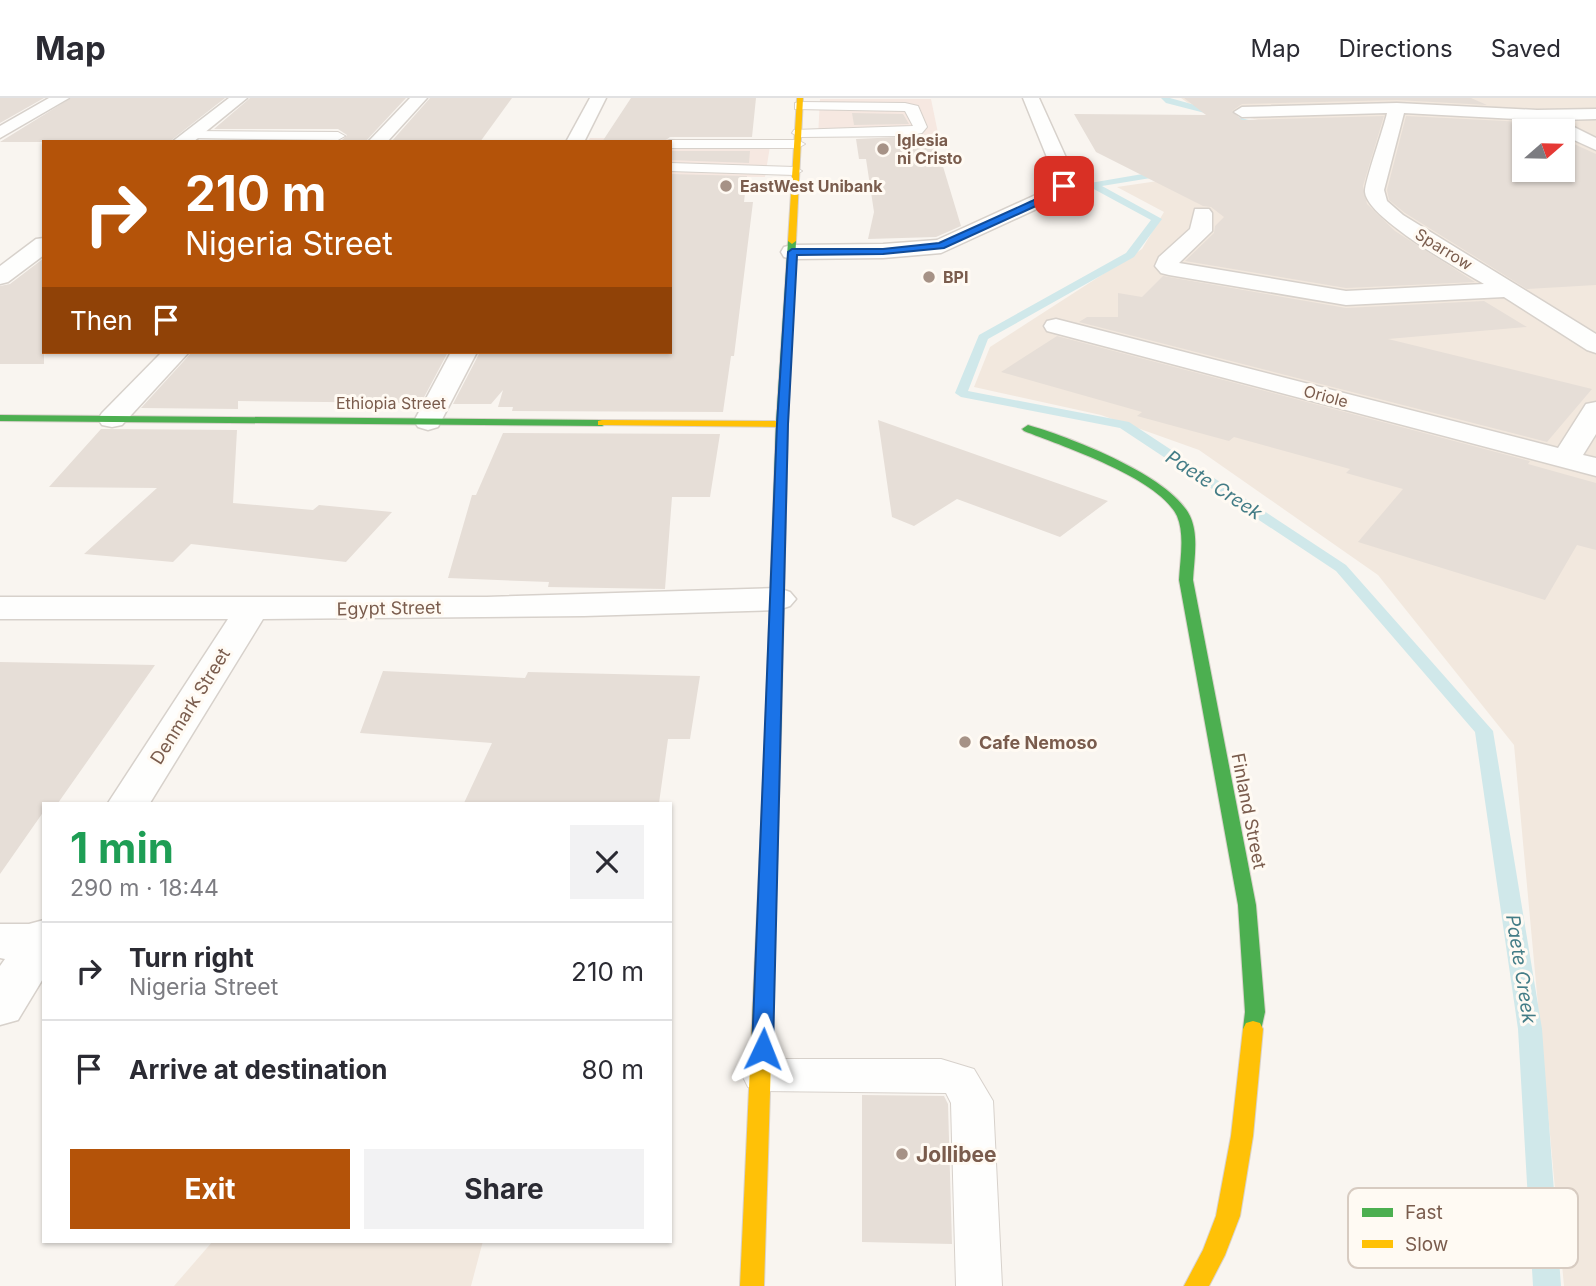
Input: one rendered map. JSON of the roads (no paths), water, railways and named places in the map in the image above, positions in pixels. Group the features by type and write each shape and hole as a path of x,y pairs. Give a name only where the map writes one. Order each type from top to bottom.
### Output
{"main road":[{"path":"752,1286 762,1075 782,424 800,102"},
{"name":"Ethiopia Street","path":"0,418 782,424"},
{"name":"Finland Street","path":"1028,429 1097,457 1156,487 1180,509 1186,526 1186,580 1247,905 1255,1012 1242,1136 1228,1216 1213,1255 1196,1286"}],"street":[{"path":"0,133 61,98"},
{"path":"185,139 239,98"},
{"path":"379,140 419,98"},
{"path":"576,140 598,98"},
{"path":"792,252 883,251 941,246 1060,191 1067,182 1031,98"},
{"path":"1242,112 1397,108 1537,115 1596,114"},
{"name":"Sparrow","path":"1397,108 1390,141 1374,190 1378,202 1396,219 1596,345"},
{"path":"1537,115 1596,145"},
{"path":"1202,214 1201,232 1167,262 1166,266 1169,268 1346,298 1509,290"},
{"path":"0,277 42,246"},
{"name":"Oriole","path":"1056,326 1596,467"},
{"path":"113,419 174,354"},
{"path":"428,421 463,354"},
{"path":"1566,459 1596,410"},
{"name":"Egypt Street","path":"0,608 252,610 621,606 778,599"},
{"name":"Denmark Street","path":"129,802 252,610"},
{"path":"0,1006 28,940"}],"lane":[{"path":"672,144 906,132 920,127 913,110 905,107 800,102"},
{"path":"845,106 846,133"},
{"path":"185,139 338,136"},
{"path":"672,167 795,171"},
{"path":"762,1075 941,1075 960,1081 972,1101 979,1286"}],"waterway":[{"name":"Paete Creek","path":"1165,98 1266,126"},
{"name":"Paete Creek","path":"1166,173 1093,185 1157,219 1130,255 983,337 961,393 1124,425 1341,568 1484,731 1530,1029 1541,1188"},
{"name":"Paete Creek","path":"1546,1268 1547,1286"}],"place":[{"name":"Iglesia ni Cristo","path":"883,149"},
{"name":"EastWest Unibank","path":"726,186"},
{"name":"BPI","path":"929,277"},
{"name":"Cafe Nemoso","path":"965,742"},
{"name":"Jollibee","path":"902,1154"}]}
